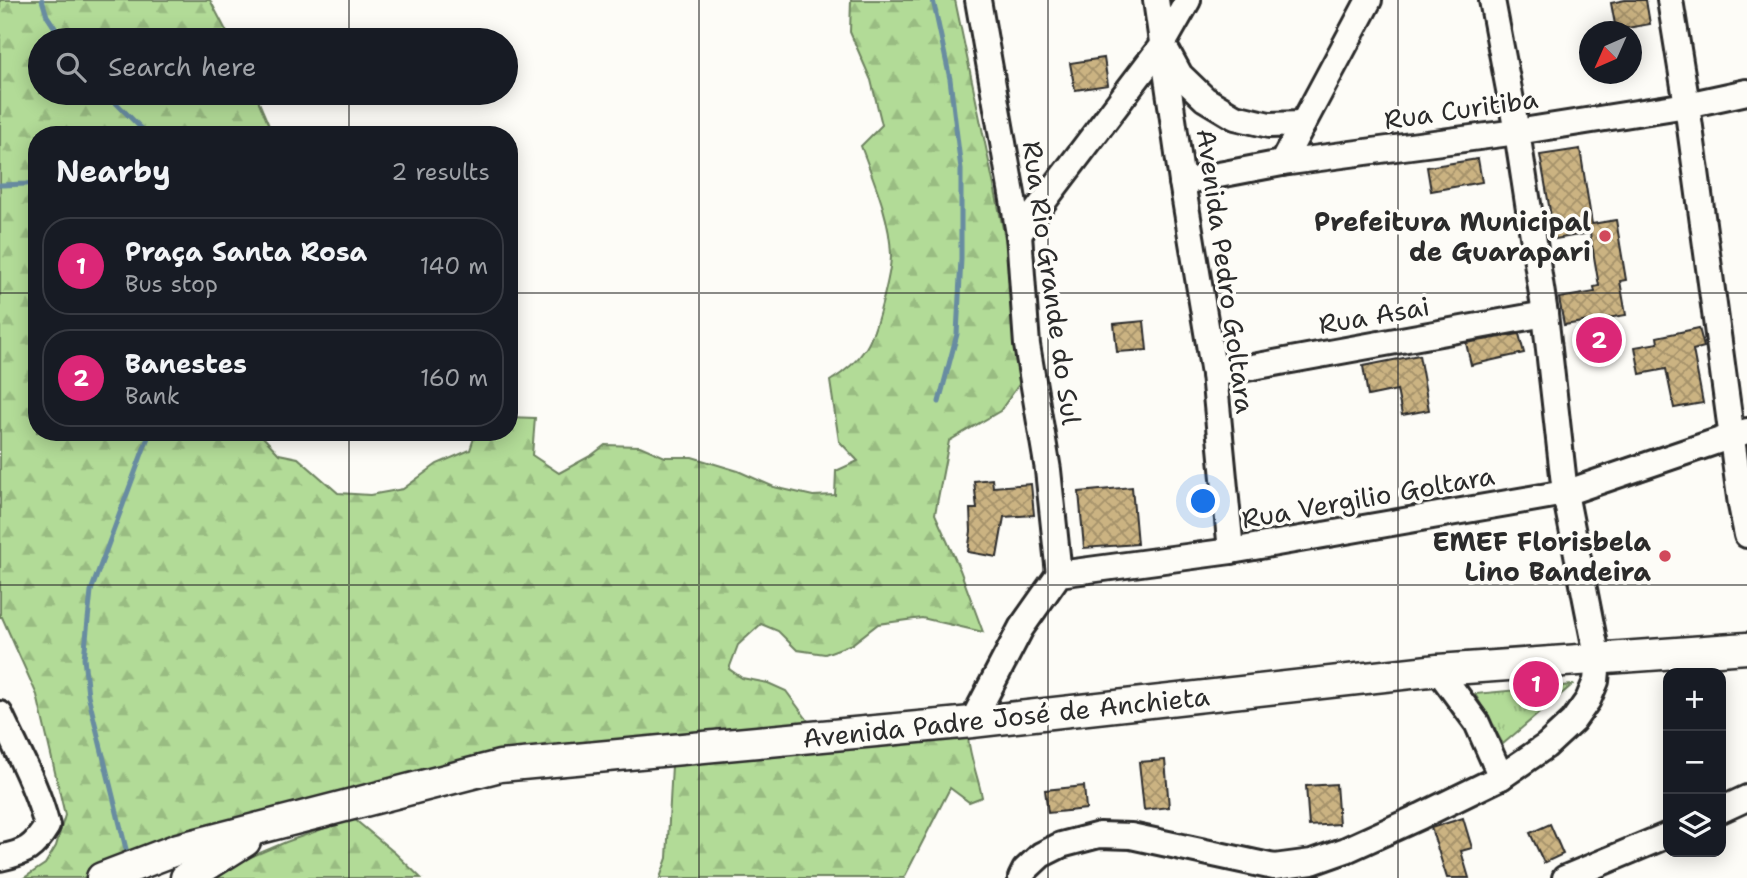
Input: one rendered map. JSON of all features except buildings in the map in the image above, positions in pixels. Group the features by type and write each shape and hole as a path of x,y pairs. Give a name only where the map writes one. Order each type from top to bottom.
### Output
{"main road":[{"name":"Avenida Padre José de Anchieta","path":"102,878 178,849 500,766 972,722 1438,670 1747,648"},
{"name":"Avenida Padre José de Anchieta","path":"186,878 272,824"}],"street":[{"name":"Rua Rio Grande do Sul","path":"978,0 1019,234 1027,345 1048,470 1059,574"},
{"name":"Avenida Pedro Goltara","path":"1156,0 1214,374 1231,551"},
{"path":"1019,234 1163,44 1188,0"},
{"path":"1282,163 1369,0"},
{"path":"1021,878 1025,870 1041,855 1061,845 1099,835 1131,836 1270,873 1315,870 1346,850 1501,777 1546,746 1573,722 1588,700 1597,681 1598,660 1565,493 1545,314 1517,132 1492,0"},
{"path":"1670,0 1740,434 1747,535"},
{"path":"1163,44 1180,75 1205,99 1235,117 1269,125 1303,124"},
{"name":"Rua Curitiba","path":"1182,181 1282,163 1517,132 1687,105 1747,92"},
{"name":"Rua Asai","path":"1214,374 1545,314"},
{"name":"Rua Vergilio Goltara","path":"1059,574 1231,551 1565,493 1740,434"},
{"path":"972,722 1021,628 1059,574"},
{"path":"1438,670 1476,723 1501,777"},
{"path":"0,714 42,805 47,827 36,844 14,855 0,858"},
{"path":"1726,808 1747,798"},
{"path":"1565,878 1663,837"}],"green space":[{"path":"0,0 210,0 225,28 28,28 28,105 260,105 269,126 28,126 28,441 267,441 279,454 298,458 338,493 370,495 403,489 437,464 470,450 473,441 518,441 518,417 535,418 532,455 559,473 605,445 640,446 665,457 692,457 738,471 774,487 813,496 835,495 836,471 858,461 839,441 830,381 854,363 870,340 889,275 891,255 884,213 861,146 882,125 871,80 850,32 851,0 955,0 1028,348 1020,383 1000,411 949,441 935,514 983,632 922,618 878,624 852,644 825,654 797,650 778,631 761,624 738,645 729,669 742,678 768,683 786,691 811,725 533,751 139,853 83,878 24,878 45,864 56,846 65,815 37,695 0,617"},
{"path":"1572,685 1503,744 1475,694"},
{"path":"968,737 982,797 969,802 950,788 904,878 660,878 667,858 672,765"},
{"path":"353,818 421,878 201,878 286,842"}],"waterway":[{"path":"42,0 47,16 55,28"},
{"path":"933,0 950,79 961,169 961,259 957,334 939,402"},
{"path":"118,105 139,126"},
{"path":"0,185 28,184"},
{"path":"128,857 88,695 84,658 91,591 147,441"}],"place":[{"name":"Prefeitura Municipal de Guarapari","path":"1605,236"},
{"name":"Banestes","path":"1599,340"},
{"name":"EMEF Florisbela Lino Bandeira","path":"1665,556"},
{"name":"Praça Santa Rosa","path":"1536,684"}]}
